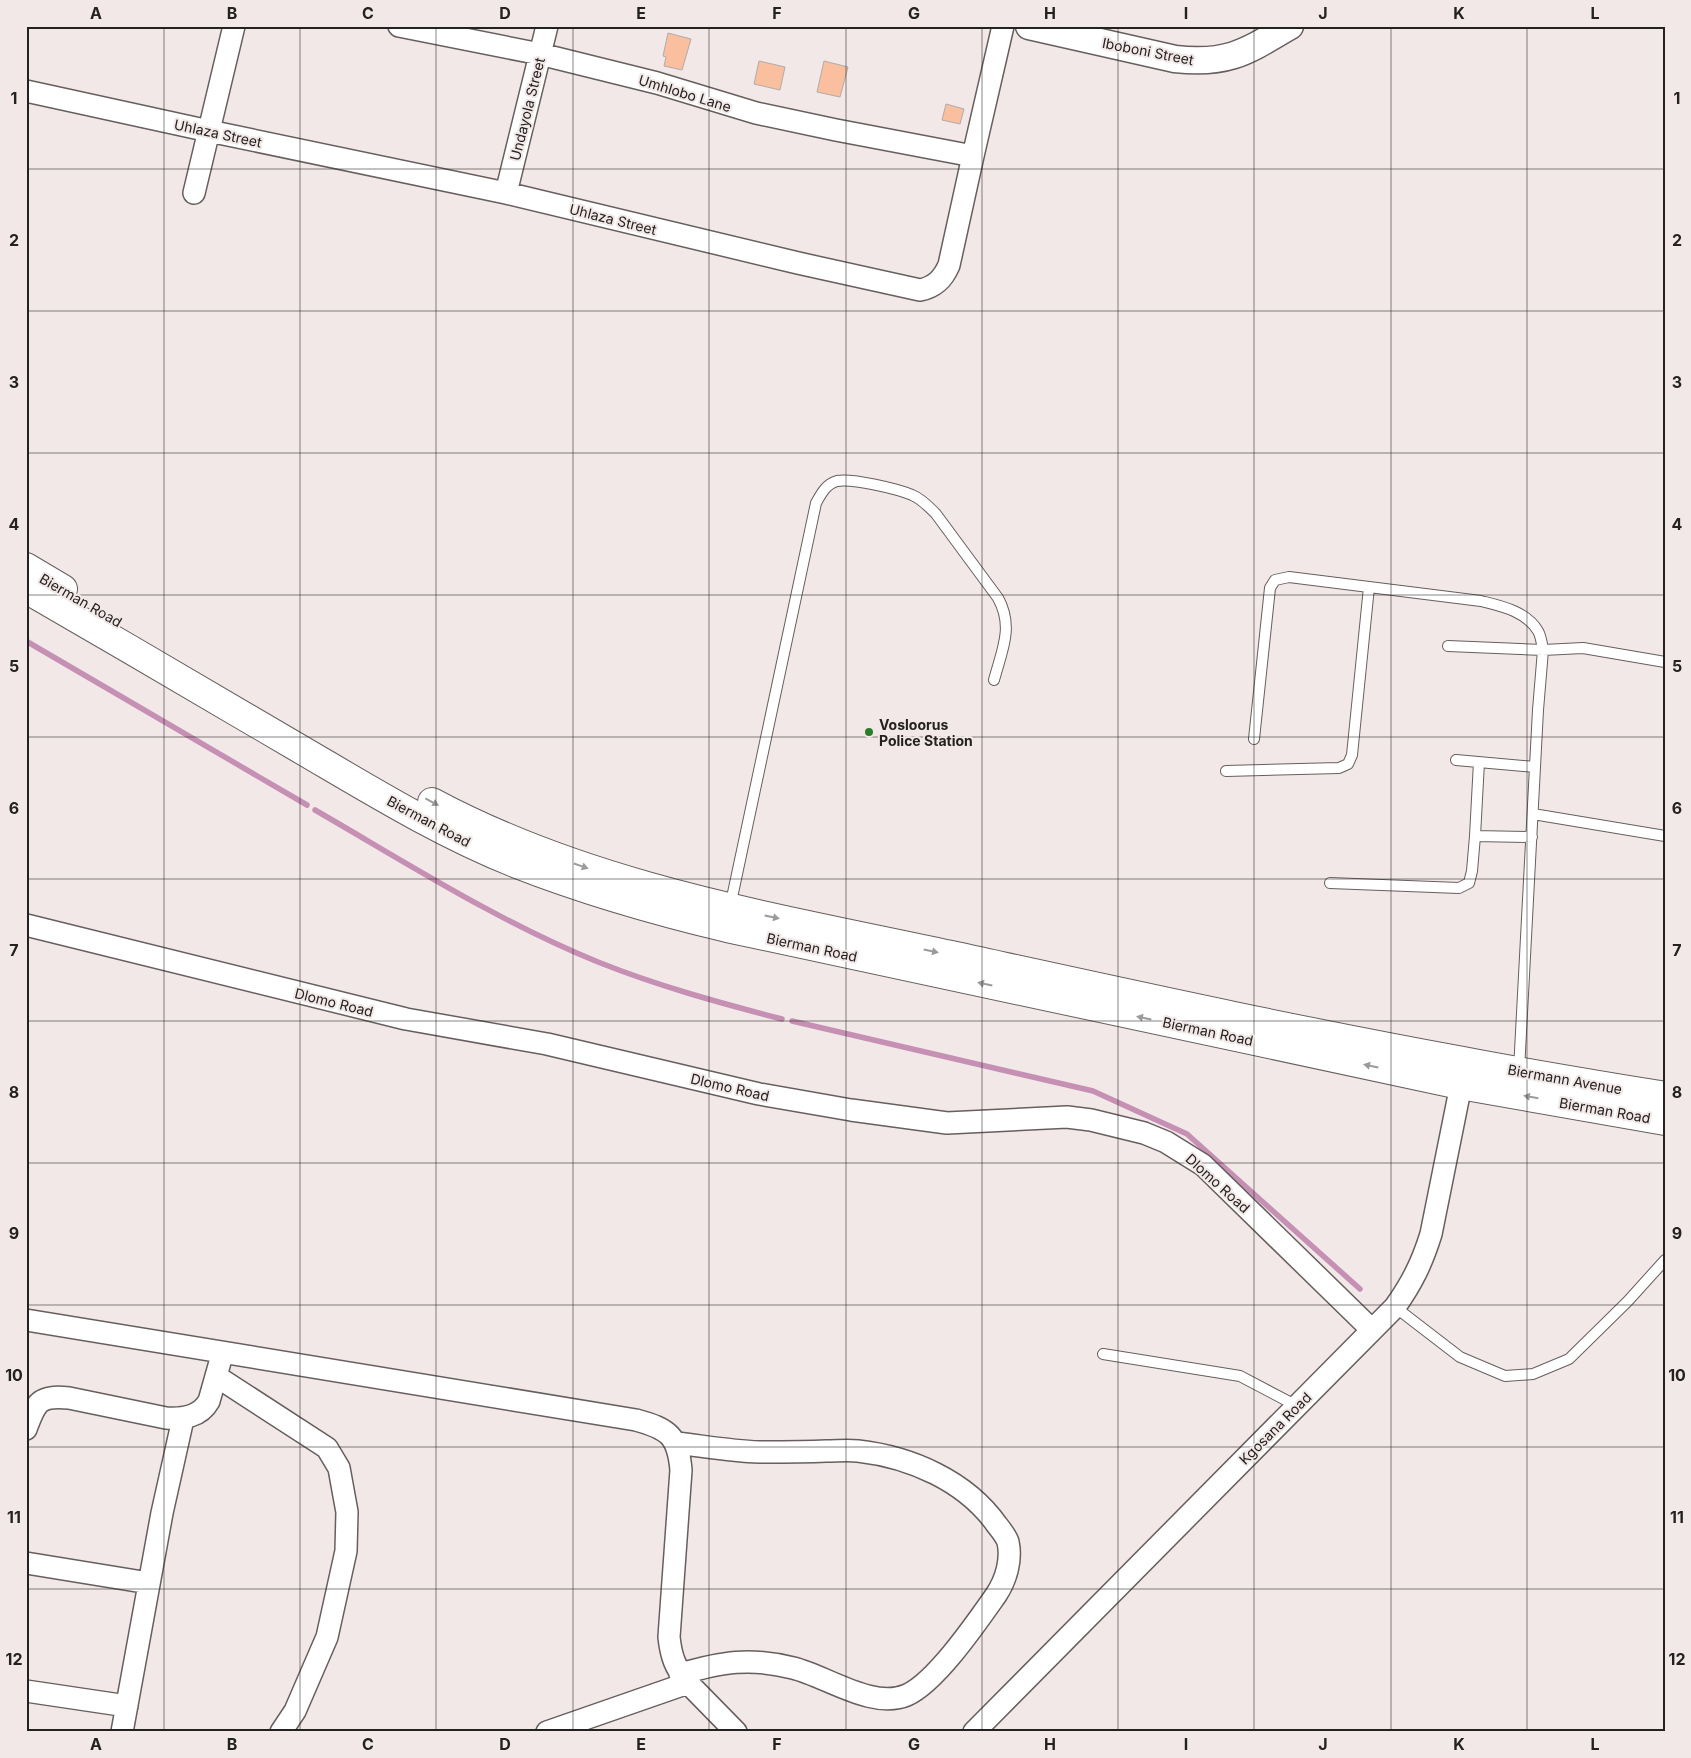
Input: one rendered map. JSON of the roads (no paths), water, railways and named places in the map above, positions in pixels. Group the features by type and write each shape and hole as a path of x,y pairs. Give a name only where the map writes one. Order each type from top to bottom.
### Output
{"main road":[{"name":"Bierman Road","path":"26,567 376,772 456,816 544,853 634,884 730,908 1160,1000 1665,1121"},
{"name":"Bierman Road","path":"26,589 429,822 516,863 584,889 658,912 728,928 1463,1074"},
{"name":"Biermann Avenue","path":"1463,1074 1519,1071 1665,1096"}],"street":[{"path":"194,193 234,26"},
{"name":"Umhlobo Lane","path":"399,26 540,54 657,83 756,113 973,156"},
{"name":"Undayola Street","path":"506,193 548,26"},
{"name":"Uhlaza Street","path":"26,91 506,193 788,261 920,290 938,283 944,277 949,265 1003,26"},
{"name":"Iboboni Street","path":"1029,26 1175,59 1192,61 1211,61 1242,54 1290,26"},
{"name":"Dlomo Road","path":"26,925 397,1016 547,1044 759,1094 851,1110 947,1123 1067,1117 1091,1120 1144,1133 1166,1142 1203,1165 1372,1330"},
{"name":"Kgosana Road","path":"974,1732 1394,1307 1415,1277 1423,1260 1431,1234 1463,1074"},
{"path":"26,1320 636,1420 654,1425 668,1434 676,1443 680,1454 681,1470 669,1637 672,1657 684,1679 736,1732"},
{"path":"26,1429 36,1406 46,1398 53,1396 166,1418 183,1419 198,1413 206,1407 222,1352"},
{"path":"216,1376 327,1448 339,1468 347,1512 346,1552 327,1637 296,1711 281,1732"},
{"path":"122,1732 162,1512 183,1419"},
{"path":"547,1732 684,1679 716,1664 741,1661 795,1668 852,1691 875,1697 905,1696 917,1689 934,1674 1001,1588 1006,1576 1008,1560 1008,1542 1003,1534 976,1500 954,1484 920,1466 890,1456 856,1450 756,1452 676,1443"},
{"path":"26,1563 149,1584"},
{"path":"26,1691 127,1706"}],"lane":[{"path":"730,908 816,503 823,490 836,482 850,481 900,490 914,495 936,514 998,598 1004,610 1007,622 1006,636 994,680"},
{"path":"1254,739 1270,588 1275,580 1289,576 1481,601 1508,607 1527,619 1539,632 1542,650 1519,1071"},
{"path":"1226,771 1340,768 1348,764 1352,755 1368,587"},
{"path":"1448,646 1542,650 1583,648 1665,662"},
{"path":"1456,760 1535,767"},
{"path":"1330,883 1459,888 1469,882 1472,871 1475,836 1479,762"},
{"path":"1533,814 1665,836"},
{"path":"1475,836 1532,837"},
{"path":"1394,1307 1460,1357 1505,1376 1533,1374 1569,1359 1628,1301 1665,1260"},
{"path":"1103,1354 1240,1376 1297,1406"}],"waterway":[{"path":"26,641 307,805"},
{"path":"315,810 454,891 561,946 621,971 666,986 782,1019"},
{"path":"792,1021 1093,1091 1187,1134 1360,1289"}],"place":[{"name":"Vosloorus Police Station","path":"869,732"}]}
